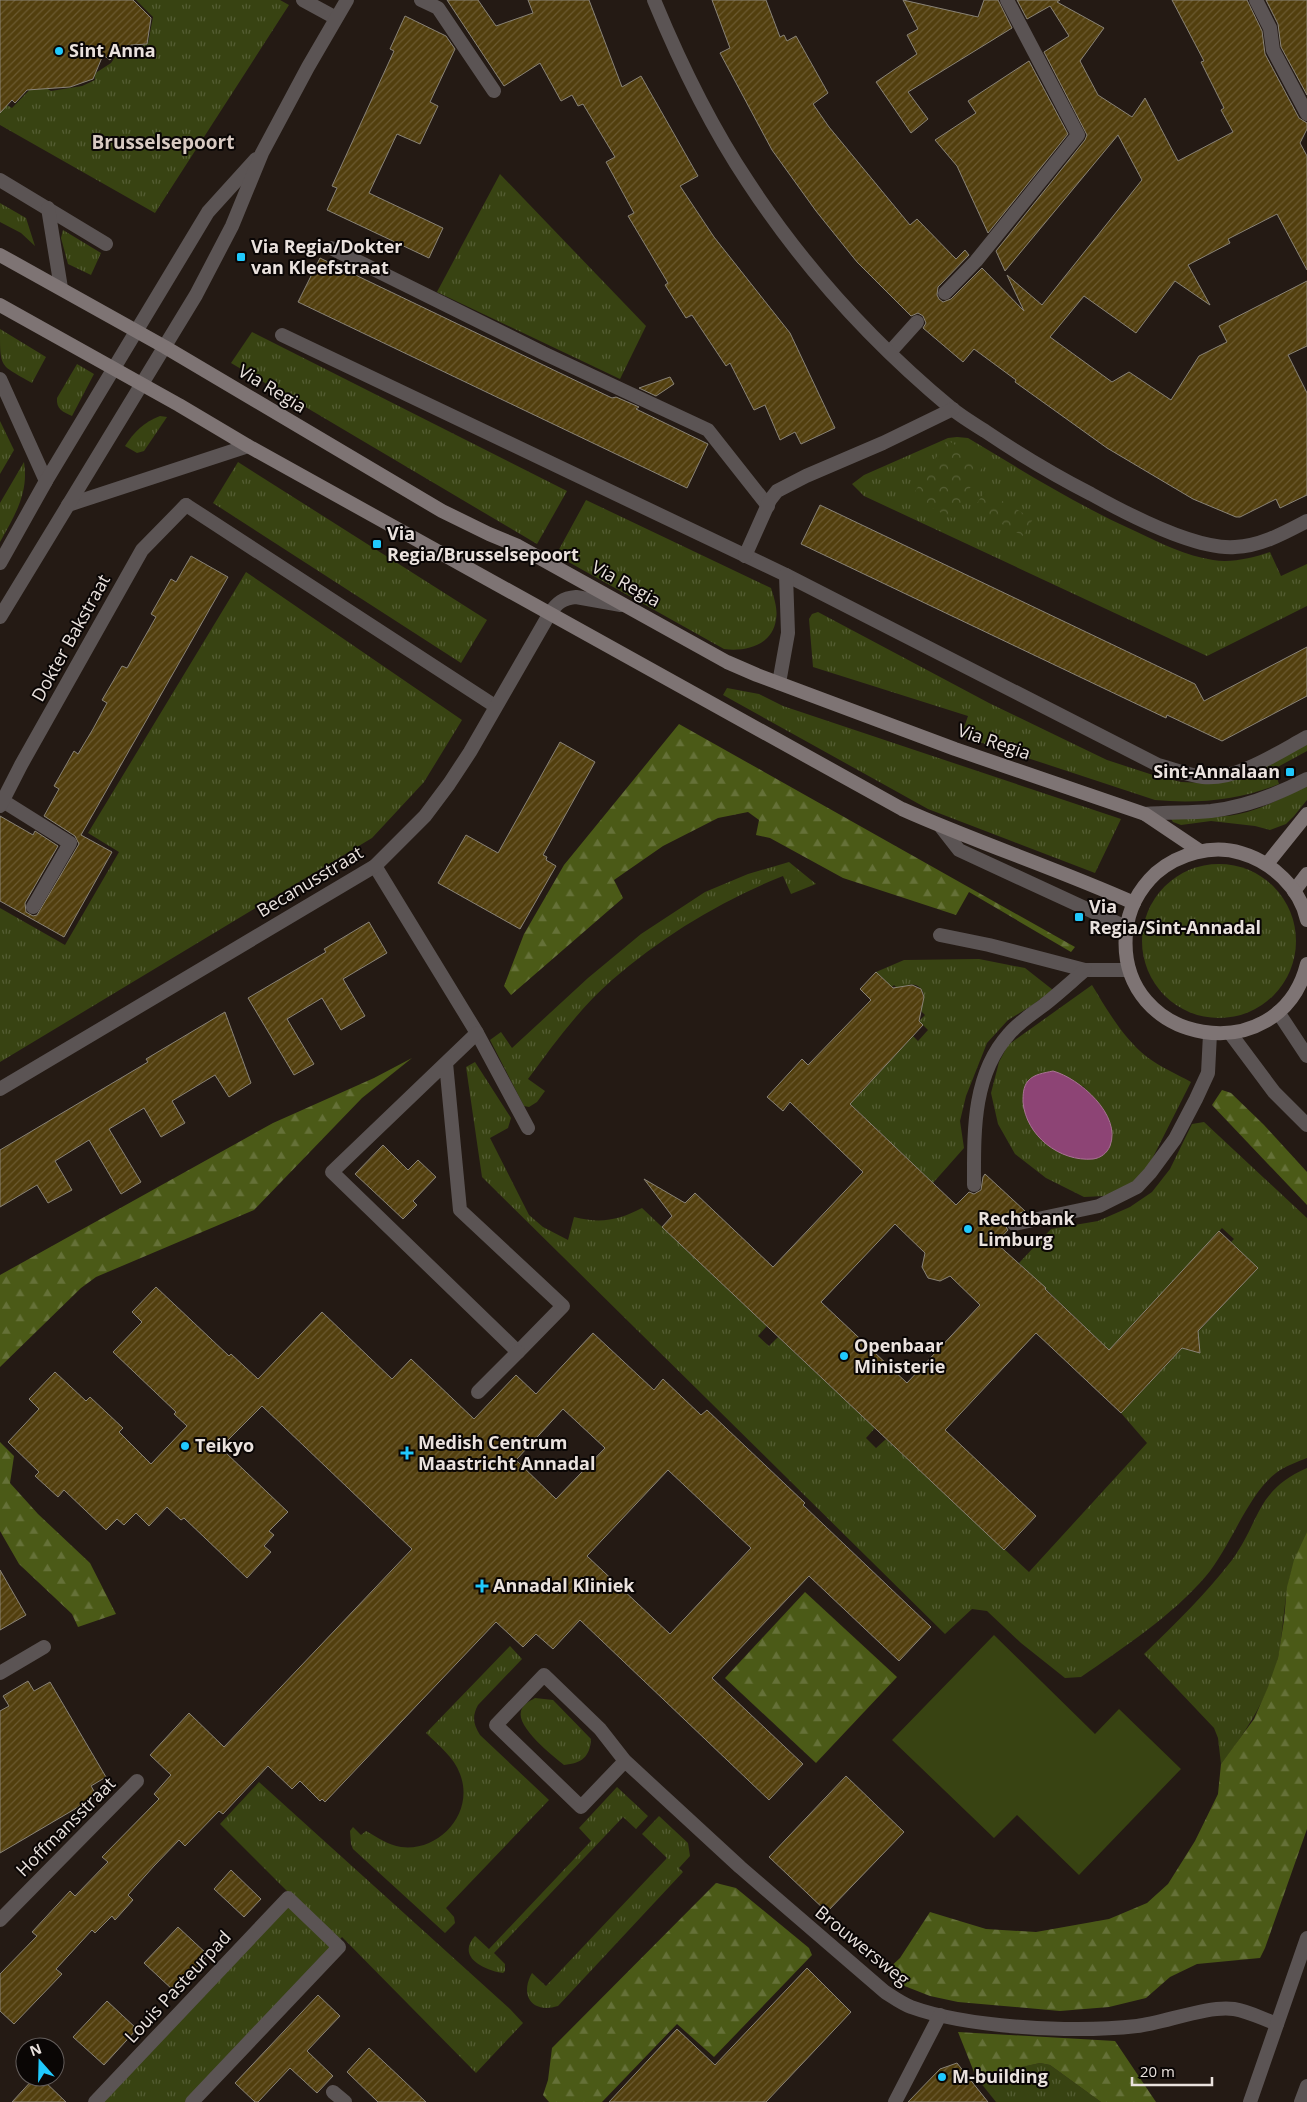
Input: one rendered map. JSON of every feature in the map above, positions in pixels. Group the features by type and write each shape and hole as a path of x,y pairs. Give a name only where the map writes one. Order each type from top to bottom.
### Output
{"main road":[{"name":"Via Regia","path":"0,254 165,347 442,511 518,546 728,662 955,749 1145,814 1200,851"},
{"path":"0,304 248,446 865,790 941,827 1099,887 1134,903"},
{"path":"1267,864 1307,814"},
{"path":"1307,920 1294,891 1283,877 1267,864 1232,851 1200,851 1181,858 1158,872 1148,881 1134,903 1126,927 1125,944 1129,970 1142,995 1153,1009 1183,1028 1210,1034 1244,1030 1261,1023 1278,1012 1297,988 1307,964"},
{"path":"1294,891 1307,874"}],"street":[{"path":"303,0 336,18"},
{"path":"0,617 143,385 196,295 232,226 262,153 308,67 347,0"},
{"path":"421,0 438,8 494,90"},
{"path":"654,0 697,94 747,182 814,270 857,319 890,352 953,409 1022,455 1101,500 1192,541 1220,546 1247,546 1262,542 1307,521"},
{"path":"945,293 976,261 1078,135 1007,0"},
{"path":"1256,0 1270,28 1274,50 1307,114"},
{"path":"0,563 46,481 208,212 262,153"},
{"path":"0,180 106,244"},
{"path":"48,208 61,288"},
{"path":"331,248 543,353 708,430 768,506"},
{"path":"890,352 917,322"},
{"path":"282,335 786,575 1158,765 1210,777 1247,768 1307,737"},
{"path":"1,382 46,481"},
{"path":"745,556 777,491 786,485 953,409"},
{"path":"68,505 248,446"},
{"name":"Dokter Bakstraat","path":"33,907 70,843 2,803 21,765 142,550 186,505 495,706"},
{"path":"779,683 788,633 786,575"},
{"path":"550,613 562,600 576,597 624,605"},
{"name":"Becanusstraat","path":"0,1089 375,866 425,816 449,784 470,752 550,613"},
{"path":"1145,814 1211,811 1236,807 1271,796 1307,779"},
{"path":"941,827 959,850 1126,927"},
{"path":"375,866 477,1033 528,1128"},
{"path":"940,935 1085,970 1129,970"},
{"path":"974,1185 976,1120 986,1070 996,1050 1010,1032 1085,970"},
{"path":"1278,1012 1307,1056"},
{"path":"477,1033 332,1172 518,1352"},
{"path":"1230,1033 1274,1092 1307,1125"},
{"path":"1014,1224 1099,1206 1137,1187 1150,1174 1175,1139 1208,1073 1210,1034"},
{"path":"446,1063 460,1210 563,1306 478,1392"},
{"path":"0,1673 44,1647"},
{"name":"Brouwersweg","path":"625,1762 581,1807 496,1725 544,1675 600,1729 625,1762 740,1867 885,1992 910,2006 940,2016 1019,2026 1100,2028 1138,2026 1218,2009 1234,2009 1277,2024"},
{"name":"Hoffmansstraat","path":"0,1919 137,1782"},
{"name":"Louis Pasteurpad","path":"96,2102 288,1898 339,1947 192,2102"},
{"path":"1250,2102 1307,1938"},
{"path":"895,2102 940,2016"},
{"path":"1301,2102 1307,2086"},
{"path":"333,2092 345,2102"}],"green space":[{"path":"136,0 280,0 289,5 155,213 0,125 0,101 12,108 37,82 51,91 82,86 95,80 94,74 111,63 122,47 137,48 148,43 153,17"},
{"path":"500,174 646,326 620,379 437,292"},
{"path":"0,203 26,218 35,246 21,233 0,222"},
{"path":"63,230 101,253 91,275 68,264 61,238"},
{"path":"0,329 46,357 32,383 4,364 0,352"},
{"path":"252,332 567,491 537,544 231,363"},
{"path":"77,364 94,374 72,416 59,407 57,398"},
{"path":"160,416 167,417 144,451 137,453 125,446 140,428"},
{"path":"0,421 14,450 0,474"},
{"path":"948,438 968,438 1050,487 1113,521 1183,552 1203,558 1227,561 1249,558 1270,552 1281,576 1307,564 1307,606 1207,656 864,496 852,484 864,475"},
{"path":"947,440 985,463 952,518 911,498"},
{"path":"24,462 23,494 16,513 0,542 0,503"},
{"path":"238,462 487,620 461,663 213,503"},
{"path":"985,491 1033,519 1023,536 974,508"},
{"path":"586,500 771,588 776,615 774,628 770,635 764,641 749,648 724,649 556,555"},
{"path":"246,572 462,720 424,782 372,838 0,1062 0,908 65,945 119,852 88,833"},
{"path":"818,612 989,703 1107,760 1156,776 1181,782 1205,783 1307,744 1307,751 1274,769 1279,784 1249,794 1203,801 1155,800 961,736 968,716 813,667 809,619 812,614"},
{"path":"727,688 759,694 783,706 1121,819 1095,873 928,809 723,695"},
{"path":"679,724 1075,947 1071,952 969,892 956,915 843,878 770,838 756,835 759,820 748,812 718,818 663,846 614,880 623,898 511,995 504,986 524,934 564,865"},
{"path":"1307,786 1307,800 1294,816 1286,824 1270,830 1255,826 1211,821 1181,825 1173,822 1169,816 1230,816 1265,806"},
{"path":"789,862 816,884 791,894 783,876 715,908 672,934 631,964 588,1003 547,1053 528,1079 545,1091 537,1102 529,1107 524,1106 490,1040 501,1032 512,1048 588,978 641,934 705,892 748,874"},
{"path":"1219,864 1249,869 1274,886 1291,911 1296,941 1291,971 1274,996 1249,1013 1219,1018 1189,1013 1164,996 1147,971 1142,941 1147,911 1164,886 1189,869"},
{"path":"979,959 1025,968 1053,990 1008,1020 987,1043 966,1096 960,1121 964,1148 933,1183 840,1094 864,1089 913,1036 918,1041 928,1030 919,1021 925,1015 918,1008 924,996 923,991 916,985 911,985 905,986 900,991 894,985 892,987 876,972 904,960"},
{"path":"1092,985 1116,1024 1139,1050 1157,1064 1191,1082 1151,1161 1137,1180 1120,1191 1104,1196 1084,1197 1046,1178 1015,1154 998,1124 991,1093 999,1062 1008,1045","holes":["1083,1086 1102,1109 1111,1124 1026,1118 1023,1092"]},
{"path":"412,1058 362,1098 254,1210 96,1277 81,1288 0,1367 0,1275 273,1123 374,1078"},
{"path":"475,1062 511,1118 508,1128 490,1138 529,1215 543,1227 568,1240 574,1217 610,1220 642,1208 767,1326 758,1336 769,1346 778,1337 875,1428 866,1438 876,1448 886,1439 1029,1572 1147,1443 1121,1413 1183,1347 1197,1346 1199,1339 1196,1334 1257,1268 1231,1242 1234,1239 1222,1228 1204,1250 1109,1350 1019,1263 1051,1229 1098,1221 1130,1207 1152,1192 1170,1169 1192,1124 1204,1122 1307,1218 1307,1458 1283,1468 1266,1482 1248,1507 1215,1564 1193,1590 1147,1630 1081,1677 1065,1678 1021,1643 987,1611 972,1609 945,1634 482,1177 466,1067"},
{"path":"1222,1090 1231,1093 1264,1125 1307,1172 1307,1205 1212,1105"},
{"path":"0,1442 14,1456 10,1483 38,1514 90,1563 116,1614 78,1627 72,1614 19,1564 0,1531"},
{"path":"1307,1468 1307,1533 1290,1578 1274,1673 1255,1714 1221,1764 1218,1738 1214,1728 1144,1654 1179,1620 1222,1573 1241,1546 1261,1508 1277,1486"},
{"path":"1307,1532 1307,1829 1260,1958 1197,1964 1170,1977 1146,1998 1109,2007 1060,2011 958,2002 930,1996 902,1985 885,1972 900,1958 930,1912 986,1929 1036,1932 1109,1919 1147,1903 1168,1884 1195,1841 1218,1794 1221,1764 1254,1719 1268,1687 1278,1658 1287,1587 1294,1560"},
{"path":"805,1592 897,1677 816,1763 725,1678"},
{"path":"994,1635 1095,1734 1119,1709 1181,1769 1079,1875 1017,1815 994,1838 892,1740"},
{"path":"510,1646 522,1659 478,1705 474,1716 475,1724 480,1735 549,1800 446,1908 454,1917 455,1923 445,1933 353,1849 350,1831 353,1827 361,1835 366,1831 401,1847 415,1847 429,1843 451,1827 463,1802 460,1774 450,1757 426,1733"},
{"path":"535,1698 553,1700 591,1739 589,1750 584,1758 576,1763 564,1765 536,1741 521,1718 522,1709"},
{"path":"259,1782 510,2009 523,2023 476,2073 342,1937 185,2102 101,2102 294,1898 220,1824"},
{"path":"617,1787 648,1816 636,1829 623,1817 494,1953 505,1964 505,1971 503,1973 481,1966 470,1956 470,1943 475,1936 489,1949 591,1841 579,1828"},
{"path":"659,1816 688,1843 690,1856 679,1868 683,1872 558,2006 549,2008 535,2005 528,1996 527,1989 532,1973 546,1986 667,1858 642,1834"},
{"path":"716,1883 736,1888 809,1948 812,1955 714,2057 677,2024 602,2102 549,2102 543,2095 548,2080 552,2048"},
{"path":"958,2032 1115,2041 1156,2102 1101,2102 1050,2065 1040,2063 976,2077"},
{"path":"1040,2063 1050,2065 1101,2102 996,2102 976,2077"}],"shaded area":[{"path":"1053,1071 1075,1081 1104,1110 1110,1122 1112,1134 1110,1146 1101,1156 1093,1159 1081,1159 1057,1151 1038,1136 1031,1126 1023,1102 1025,1086 1033,1077"}],"building":[{"name":"Sint Anna","path":"0,0 133,0 151,18 147,44 131,45 117,55 115,54 110,60 103,55 93,79 70,87 27,90 15,103 12,100 0,113"},
{"path":"447,0 478,0 496,26 533,13 528,0 589,0 622,87 641,76 698,176 680,186 714,237 790,333 835,428 801,444 795,432 780,440 765,405 754,410 730,363 726,366 692,315 686,318 665,285 668,283 628,216 634,213 606,162 615,157 583,104 578,106 572,95 561,101 540,63 504,86"},
{"path":"712,0 766,0 780,37 784,35 787,41 796,36 828,93 813,104 829,127 910,225 917,219 956,259 965,250 969,255 938,287 937,295 939,299 943,302 951,299 982,268 1024,311 1007,275 1042,305 1142,180 1118,135 1005,271 996,251 1085,140 1087,135 1044,52 1069,36 1050,6 1027,19 1017,0 1060,0 1057,2 1104,28 1080,61 1098,95 1132,117 1145,98 1178,161 1233,132 1221,110 1224,108 1201,62 1204,61 1172,0 1247,0 1262,31 1265,54 1299,118 1307,123 1307,129 1300,143 1307,156 1307,270 1277,214 1228,239 1230,243 1188,265 1210,305 1175,281 1136,333 1084,296 1050,337 1112,382 1129,372 1171,400 1199,356 1227,342 1219,326 1307,281 1307,346 1288,355 1307,393 1307,495 1280,508 1276,499 1240,517 1236,517 1193,499 1107,448 1015,382 1016,380 974,349 963,362 923,328 926,323 923,316 918,313 911,316 857,262 816,211 772,150 720,53 730,48"},
{"path":"903,0 978,17 984,0 998,0 1012,28 908,92 928,119 911,133 876,82 917,54 907,35 918,29"},
{"path":"1266,0 1307,0 1307,95 1281,47 1278,24"},
{"path":"405,16 446,36 455,49 430,102 438,106 420,144 397,134 369,193 443,228 429,258 327,210 337,188 332,186 394,51 390,49"},
{"path":"1029,61 1068,134 988,233 957,166 935,140 976,113 968,101"},
{"path":"320,258 612,398 616,397 639,407 636,409 708,444 687,488 298,302"},
{"path":"670,377 674,384 656,396 639,388"},
{"path":"820,505 1195,684 1204,701 1307,647 1307,696 1222,741 1167,715 1166,718 801,544"},
{"path":"191,556 228,577 81,835 112,852 64,937 0,901 0,816 33,835 35,831 58,846 25,903 26,912 33,916 37,915 79,844 75,836 44,816 59,789 54,786 74,751 78,754 93,729 107,703 102,700 122,666 127,668 156,617 151,614 171,579 176,582"},
{"path":"560,742 595,762 543,855 547,857 546,860 556,866 520,929 438,883 466,835 498,853"},
{"path":"369,922 387,953 343,979 365,1016 341,1030 322,998 287,1019 314,1064 294,1075 248,998 326,952 324,949"},
{"path":"876,972 893,988 912,985 921,989 924,997 919,1021 923,1025 850,1104 956,1205 969,1192 974,1194 981,1190 985,1174 1025,1211 1008,1218 1005,1225 1008,1230 996,1243 1046,1288 1109,1350 1219,1231 1258,1268 1198,1331 1200,1353 1182,1348 1121,1413 1036,1333 945,1430 1036,1516 1004,1550 662,1227 672,1216 644,1179 685,1203 695,1193 773,1267 863,1172 790,1102 783,1111 767,1097 802,1059 808,1065 871,1000 860,989","holes":["895,1224 925,1253 922,1267 928,1278 940,1281 950,1276 980,1305 907,1383 821,1302"]},
{"path":"225,1012 251,1083 229,1097 215,1075 172,1101 185,1123 161,1137 144,1108 109,1129 141,1182 121,1194 89,1140 55,1161 72,1190 48,1203 37,1185 0,1207 0,1150 148,1062 146,1059"},
{"path":"383,1145 408,1170 418,1160 436,1177 413,1201 417,1205 403,1219 355,1174"},
{"path":"156,1287 229,1356 231,1354 258,1379 322,1312 392,1379 411,1359 474,1419 516,1375 536,1394 593,1333 654,1390 663,1379 701,1415 707,1410 931,1627 899,1661 809,1576 712,1678 803,1764 769,1800 580,1620 553,1649 536,1634 523,1647 496,1622 325,1802 322,1799 320,1801 300,1781 292,1789 268,1766 223,1814 219,1811 185,1846 179,1840 128,1895 133,1900 115,1920 112,1916 95,1933 92,1930 56,1969 62,1974 14,2024 0,2011 0,1974 37,1936 32,1932 70,1891 75,1896 108,1862 102,1857 159,1799 154,1794 171,1775 150,1755 189,1713 224,1747 412,1549 262,1406 223,1445 228,1450 225,1452 288,1512 269,1531 274,1535 264,1546 271,1552 247,1578 184,1518 181,1520 167,1507 149,1526 136,1513 124,1525 117,1519 106,1530 64,1490 58,1497 35,1476 39,1472 8,1442 39,1409 29,1399 55,1372 86,1401 90,1397 123,1428 119,1432 151,1464 187,1426 174,1414 176,1412 113,1352 142,1322 132,1312","holes":["563,1409 605,1448 556,1499 516,1460","668,1470 751,1548 670,1634 587,1556"]},
{"path":"0,1570 26,1615 0,1630"},
{"path":"28,1681 34,1691 50,1682 106,1777 91,1786 97,1796 0,1853 0,1711 9,1706 3,1696"},
{"path":"846,1776 904,1832 827,1912 769,1857"},
{"path":"231,1870 261,1899 244,1917 214,1889"},
{"path":"178,1927 208,1955 174,1991 144,1963"},
{"path":"807,1968 851,2012 766,2102 609,2102 677,2029 715,2065"},
{"path":"318,1995 340,2016 307,2051 333,2076 317,2093 290,2068 258,2102 255,2102 235,2083"},
{"path":"107,2001 137,2029 104,2065 73,2037"},
{"path":"369,2048 426,2102 378,2102 347,2072"},
{"path":"957,2063 988,2102 908,2102 940,2069"},
{"path":"26,2087 50,2087 66,2102 12,2102"}],"place":[{"name":"Sint Anna","path":"59,51"},
{"name":"Via Regia/Dokter van Kleefstraat","path":"241,257"},
{"name":"Via Regia/Brusselsepoort","path":"377,544"},
{"name":"Sint-Annalaan","path":"1290,772"},
{"name":"Via Regia/Sint-Annadal","path":"1079,917"},
{"name":"Rechtbank Limburg","path":"968,1229"},
{"name":"Openbaar Ministerie","path":"844,1356"},
{"name":"Teikyo","path":"185,1446"},
{"name":"Medish Centrum Maastricht Annadal","path":"407,1453"},
{"name":"Annadal Kliniek","path":"482,1586"},
{"name":"M-building","path":"942,2077"}],"district":[{"name":"Brusselsepoort","path":"163,142"}]}
